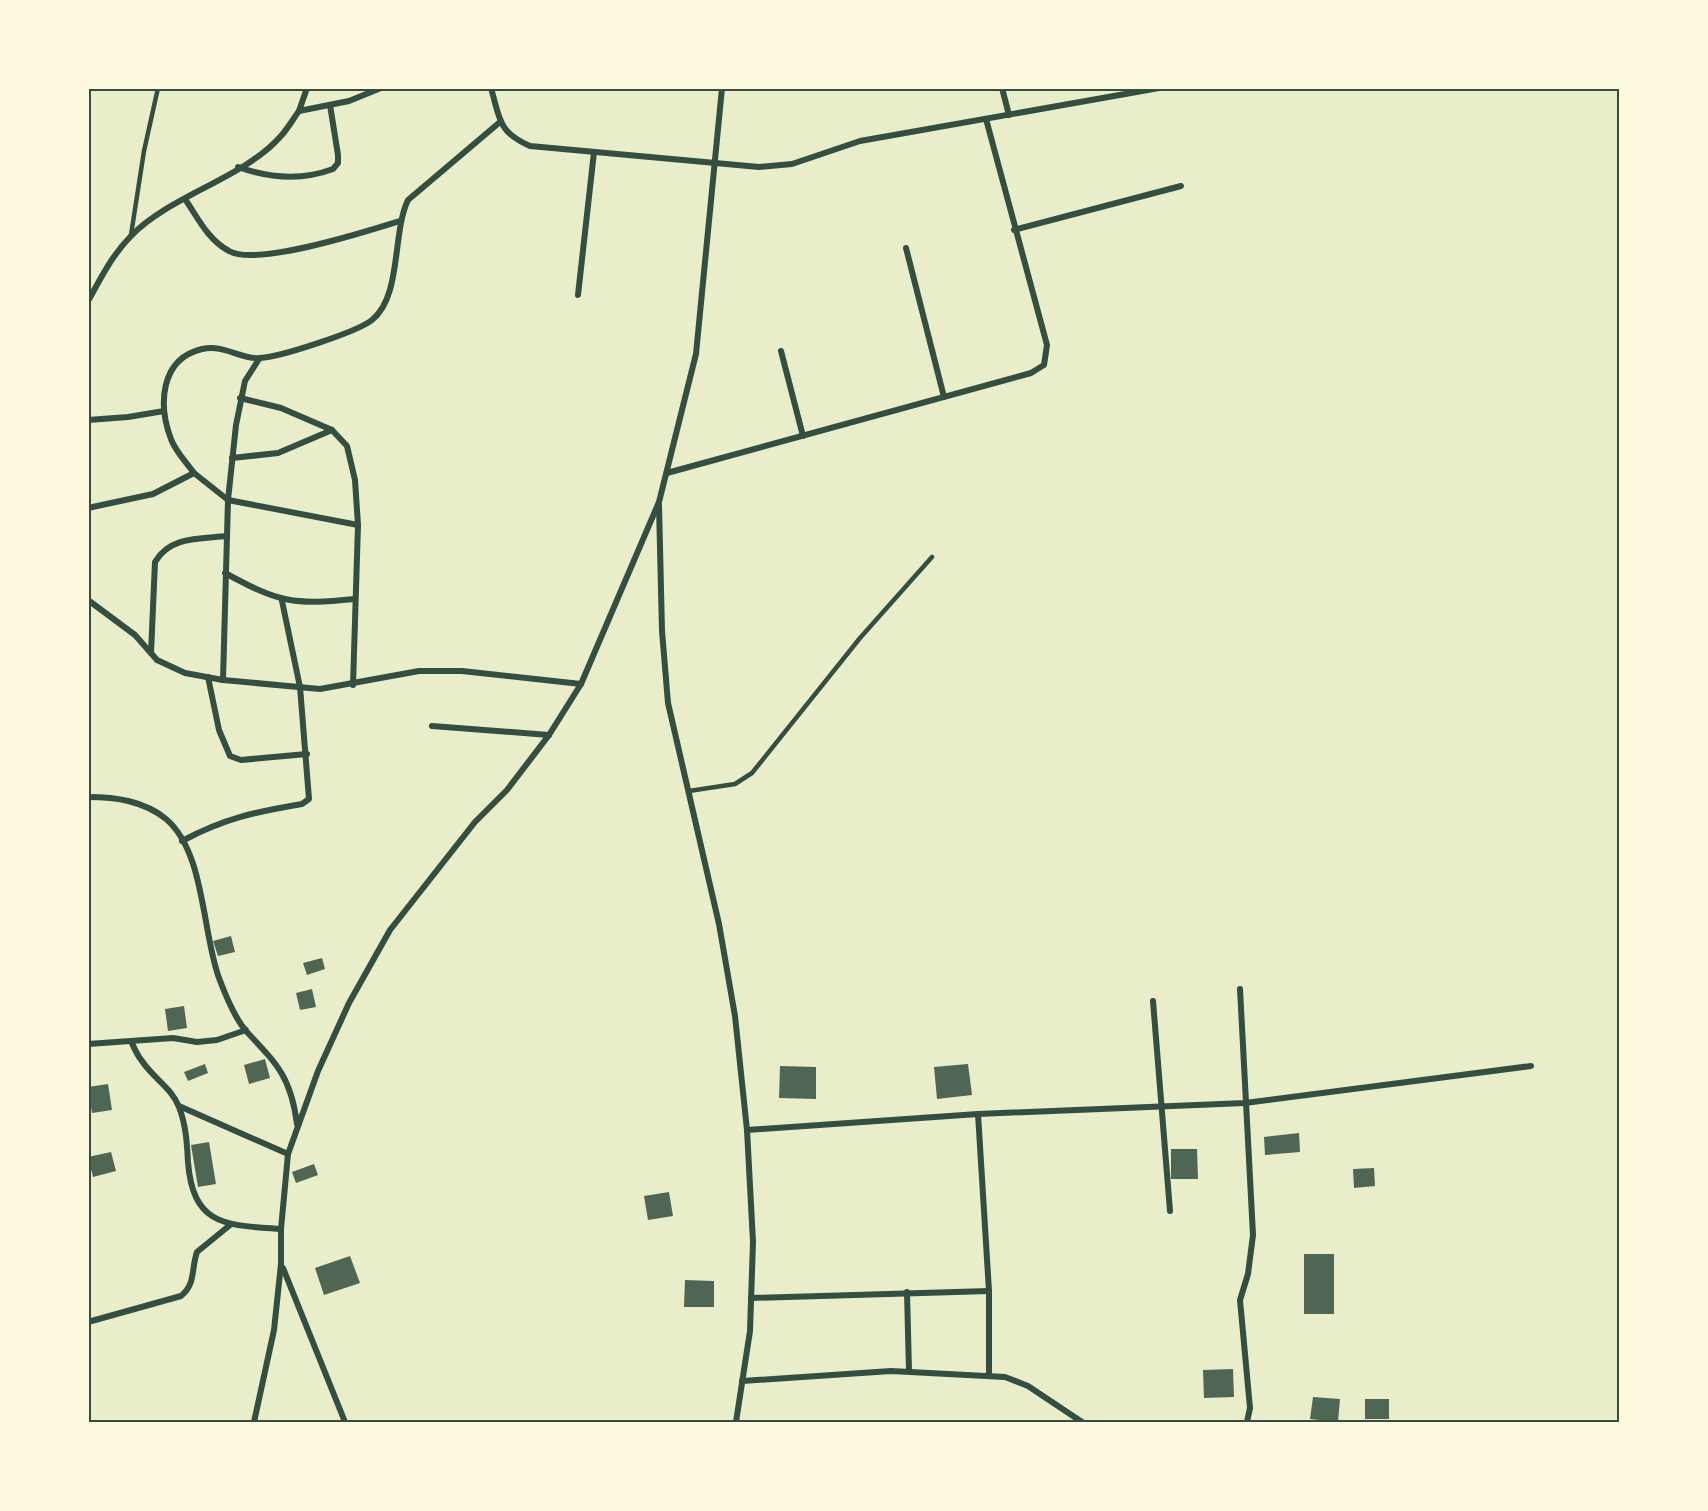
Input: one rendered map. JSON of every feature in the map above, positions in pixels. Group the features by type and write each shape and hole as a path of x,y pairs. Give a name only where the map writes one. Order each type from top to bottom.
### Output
{"street":[{"path":"88,301 111,260 132,235 280,138 299,111 308,88"},
{"path":"299,111 330,105 381,88"},
{"path":"491,88 500,122 511,138 530,146 759,167 792,164 860,141 1159,88"},
{"path":"254,1422 274,1330 288,1154 297,1125 349,1003 390,930 455,846 507,790 549,735 581,684 659,502 696,354 722,88"},
{"path":"1002,88 1009,115"},
{"path":"238,167 264,176 283,177 333,169 338,163 338,155 330,105"},
{"path":"667,473 1031,374 1044,365 1047,345 1014,230 986,119"},
{"path":"358,525 228,500 194,473 171,441 164,411 165,379 177,363 201,350 225,348 259,358 301,347 372,320 384,306 395,268 400,221 408,200 500,122"},
{"path":"578,295 594,152"},
{"path":"1014,230 1181,186"},
{"path":"185,199 213,241 231,253 266,253 326,243 400,221"},
{"path":"906,248 944,397"},
{"path":"782,351 803,436"},
{"path":"223,680 225,573 232,458 240,398 245,381 259,358"},
{"path":"240,398 281,408 332,430 347,446 355,480 358,525 353,685"},
{"path":"88,420 164,411"},
{"path":"232,458 278,453 332,430"},
{"path":"88,508 153,494 194,473"},
{"path":"659,502 662,631 668,703 719,924 735,1016 747,1130 753,1242 750,1331 736,1422"},
{"path":"151,653 155,562 161,552 187,540 227,536"},
{"path":"225,573 282,601 305,603 355,599"},
{"path":"88,600 135,635 158,660 185,673 223,680 320,689 353,685 419,671 451,671 581,684"},
{"path":"182,841 213,825 246,813 302,804 309,799 300,687 282,601"},
{"path":"208,677 219,730 230,756 241,760 307,754"},
{"path":"432,726 549,735"},
{"path":"88,797 133,801 166,820 182,841 192,864 219,977 246,1030 286,1077 294,1096 297,1125"},
{"path":"1240,989 1253,1234 1248,1274 1240,1300 1250,1408 1247,1422"},
{"path":"1153,1001 1170,1211"},
{"path":"88,1044 173,1038 197,1042 217,1040 246,1030"},
{"path":"131,1041 142,1062 163,1083 179,1106 186,1131 193,1192 203,1211 230,1225 281,1229"},
{"path":"747,1130 978,1114 1245,1103 1531,1065"},
{"path":"179,1106 288,1154"},
{"path":"978,1114 989,1291 989,1376"},
{"path":"88,1322 181,1296 189,1290 192,1282 197,1252 230,1225"},
{"path":"281,1264 345,1422"},
{"path":"751,1298 989,1291"},
{"path":"907,1292 909,1371"},
{"path":"742,1381 909,1371 1005,1377 1028,1386 1082,1422"}],"lane":[{"path":"132,235 144,151 158,88"},
{"path":"689,791 735,783 752,773 860,638 932,557"}],"building":[{"path":"231,936 235,952 218,956 213,941"},
{"path":"322,958 325,969 307,975 303,963"},
{"path":"312,989 316,1007 300,1010 296,993"},
{"path":"184,1006 187,1028 168,1031 165,1009"},
{"path":"265,1059 270,1078 249,1084 244,1065"},
{"path":"205,1064 208,1073 188,1081 184,1072"},
{"path":"968,1064 972,1095 937,1099 934,1067"},
{"path":"780,1066 816,1067 816,1099 779,1098"},
{"path":"108,1084 112,1110 92,1113 88,1087"},
{"path":"1299,1133 1300,1152 1265,1155 1264,1137"},
{"path":"209,1142 216,1184 198,1187 191,1145"},
{"path":"1171,1149 1197,1149 1198,1179 1171,1179"},
{"path":"111,1152 116,1171 93,1177 88,1157"},
{"path":"314,1164 318,1175 296,1183 292,1172"},
{"path":"1374,1168 1375,1186 1354,1188 1353,1169"},
{"path":"669,1192 673,1216 648,1220 644,1196"},
{"path":"1304,1254 1334,1254 1334,1314 1304,1314"},
{"path":"350,1256 360,1283 324,1295 315,1268"},
{"path":"685,1280 714,1281 714,1307 684,1307"},
{"path":"1233,1369 1234,1397 1204,1398 1203,1370"},
{"path":"1313,1397 1340,1399 1338,1422 1310,1419"},
{"path":"1365,1399 1389,1399 1389,1419 1365,1419"}]}
